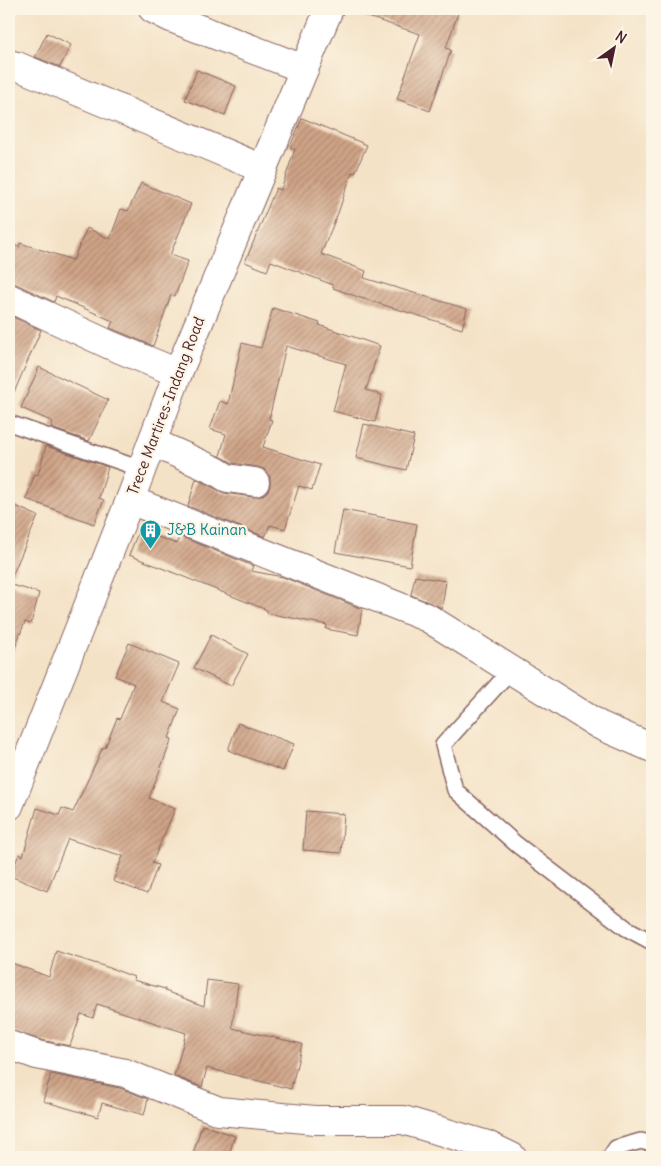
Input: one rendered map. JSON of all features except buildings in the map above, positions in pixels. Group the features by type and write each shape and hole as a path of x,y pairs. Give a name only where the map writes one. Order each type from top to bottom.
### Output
{"street":[{"path":"152,9 304,69"},
{"name":"Trece Martires-Indang Road","path":"9,806 178,373 329,9"},
{"path":"9,64 263,169"},
{"path":"9,298 110,345 178,373"},
{"path":"152,442 216,471 227,478 256,482"},
{"path":"130,500 428,618 599,725 652,748"},
{"path":"9,1045 36,1055 125,1073 219,1111 315,1120 403,1120 486,1145 512,1157"}],"lane":[{"path":"9,425 141,469"},
{"path":"511,670 443,745 454,790 516,844 626,928 652,942"},
{"path":"610,1157 616,1148 641,1141 652,1144"}],"place":[{"name":"J&B Kainan","path":"151,549"}]}
